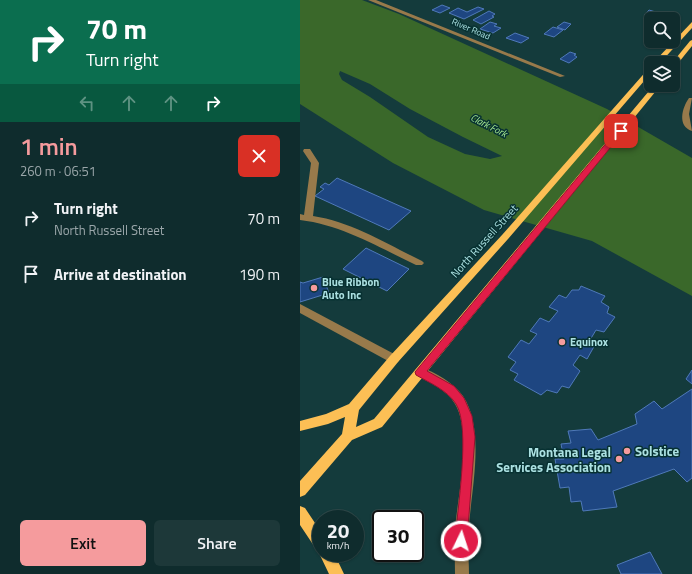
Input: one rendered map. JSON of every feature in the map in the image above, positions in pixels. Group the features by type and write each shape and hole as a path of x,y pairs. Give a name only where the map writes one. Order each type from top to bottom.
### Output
{"main road":[{"path":"662,56 692,24"},
{"path":"680,57 692,42"},
{"name":"North Russell Street","path":"353,408 394,360 505,237 644,77"},
{"path":"300,491 348,436 378,423 652,92"},
{"path":"348,436 353,408"},
{"path":"300,426 328,419 353,408"},
{"path":"300,513 312,531"},
{"path":"331,562 337,574"}],"street":[{"name":"River Road","path":"372,0 562,76"},
{"path":"692,100 687,106 685,115 688,125 692,129"},
{"path":"307,151 315,163 304,218 322,220 341,226 419,263"},
{"path":"300,308 394,360"},
{"path":"420,372 451,390 460,401 466,416 469,437 461,541 462,574"}],"water":[{"name":"Clark Fork","path":"300,0 362,0 399,14 607,109 692,158 692,296 592,241 484,210 393,163 300,104","holes":["340,71 370,84 410,109 502,156 490,159 465,154 428,137 370,97 342,80 339,74"]}],"building":[{"path":"442,5 450,8 440,13 432,10"},
{"path":"478,7 484,9 464,19 449,13 458,8 467,12"},
{"path":"489,11 495,14 492,16 494,17 481,24 473,20"},
{"path":"490,22 497,24 494,26 501,28 493,33 480,29"},
{"path":"564,22 571,24 565,30 557,27"},
{"path":"553,27 563,30 554,37 544,34"},
{"path":"515,33 529,38 521,43 506,38"},
{"path":"570,52 576,54 574,55 577,57 569,63 560,59"},
{"path":"337,178 411,211 389,230 315,196 324,189 320,187 325,183 329,185"},
{"path":"366,248 409,269 387,291 343,269"},
{"name":"Blue Ribbon Auto Inc","path":"323,277 329,293 300,302 300,282 303,283"},
{"name":"Equinox","path":"581,286 605,296 601,302 609,307 607,313 615,317 604,332 596,330 590,340 596,343 587,359 580,355 573,365 580,371 569,388 562,386 557,393 547,390 541,395 514,380 518,374 510,370 516,362 508,357 521,340 529,344 537,334 530,331 540,318 549,322 558,311 549,307 559,295 566,298 572,290 579,290"},
{"path":"692,370 692,384 686,379"},
{"name":"Solstice","path":"692,389 692,478 687,482 674,469 613,491 617,507 583,511 581,501 571,502 569,487 560,488 555,459 564,459 561,444 571,443 568,431 591,429 598,440 637,424 635,414 654,401 662,409"},
{"path":"650,552 662,574 621,574 617,565"}],"place":[{"name":"Blue Ribbon Auto Inc","path":"314,288"},
{"name":"Equinox","path":"562,342"},
{"name":"Solstice","path":"627,451"},
{"name":"Montana Legal Services Association","path":"619,459"}],"route":[{"path":"461,541 469,437 466,416 460,401 451,390 420,372 621,131"}]}
